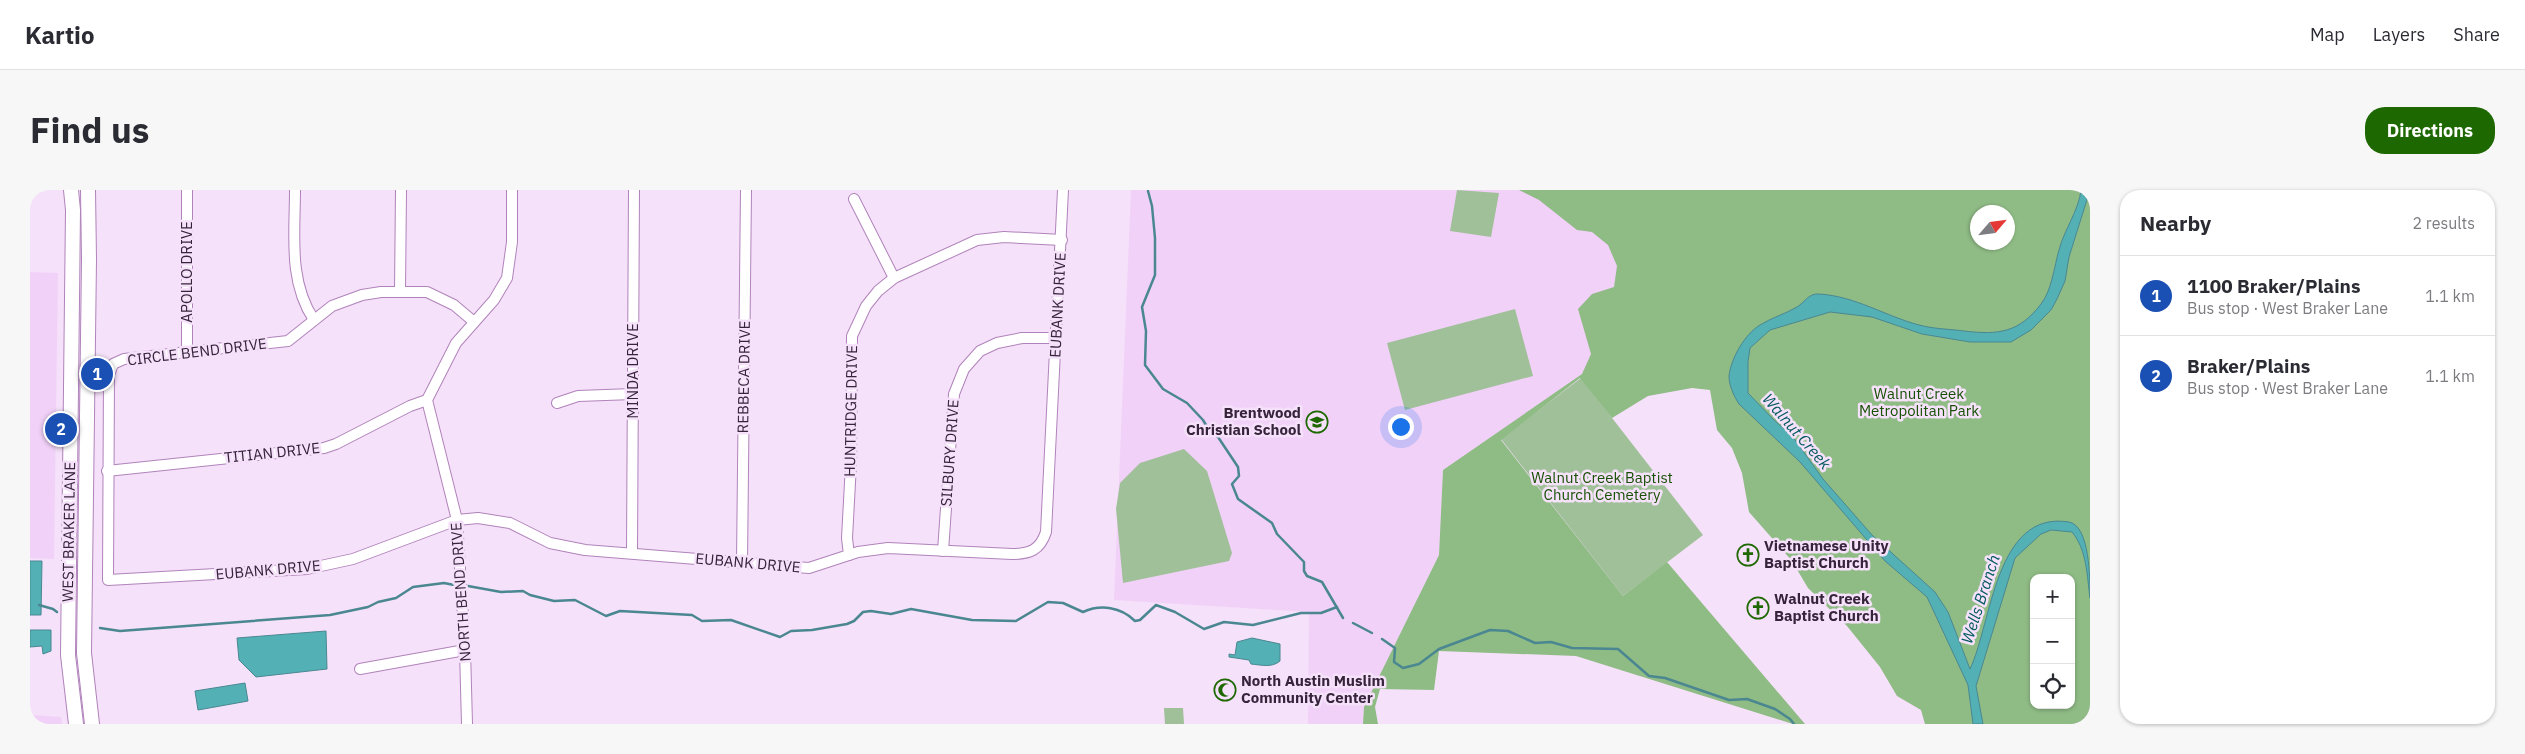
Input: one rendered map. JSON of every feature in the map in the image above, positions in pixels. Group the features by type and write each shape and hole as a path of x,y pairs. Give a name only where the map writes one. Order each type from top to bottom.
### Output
{"main road":[{"name":"WEST BRAKER LANE","path":"71,190 68,655 76,724"},
{"name":"WEST BRAKER LANE","path":"88,190 89,259 84,653 92,724"},
{"path":"72,259 89,259"}],"street":[{"name":"APOLLO DRIVE","path":"187,190 187,354"},
{"path":"295,190 295,268 305,306 314,320"},
{"path":"400,291 401,190"},
{"path":"427,400 456,343 473,321 494,300 508,278 512,242 512,190"},
{"name":"MINDA DRIVE","path":"632,552 634,190"},
{"name":"REBBECA DRIVE","path":"742,563 746,190"},
{"name":"EUBANK DRIVE","path":"108,580 307,570 353,559 457,520 478,518 501,520 566,547 808,568 870,550 888,548 1023,554 1034,550 1041,544 1046,532 1063,190"},
{"path":"854,199 894,278"},
{"name":"HUNTRIDGE DRIVE","path":"849,556 846,538 851,464 852,336 866,306 878,291 894,278 977,240 1004,237 1062,240"},
{"name":"CIRCLE BEND DRIVE","path":"108,580 107,471 109,375 113,364 124,359 187,354 288,342 332,306 362,294 400,291 427,292 441,297 473,321"},
{"name":"SILBURY DRIVE","path":"942,551 954,394 964,369 980,351 997,343 1022,338 1056,338"},
{"path":"557,403 578,396 632,394"},
{"name":"TITIAN DRIVE","path":"107,471 324,448 336,444 410,406 427,400"},
{"name":"NORTH BEND DRIVE","path":"427,400 457,520 465,650 467,724"},
{"path":"360,669 465,650"}],"shaded area":[{"name":"Brentwood Christian School","path":"1131,190 1652,190 1648,325 1583,374 1443,470 1439,555 1364,707 1363,724 1308,724 1309,612 1114,600"},
{"path":"2081,190 2090,190 2069,257 2065,281 2057,299 2051,310 2031,330 2011,342 1970,342 1922,334 1872,317 1830,312 1770,330 1750,348 1748,393 1793,437 1823,479 1872,535 1935,592 1948,612 1970,669 1978,649 1991,599 2000,574 2011,551 2025,533 2044,523 2069,522 2076,526 2081,533 2087,554 2090,598 2087,572 2081,547 2072,532 2051,530 2041,534 2015,558 1976,686 1983,724 1973,724 1968,685 1927,597 1885,561 1800,462 1739,404 1730,383 1730,369 1744,340 1754,329 1797,307 1810,296 1816,294 1845,298 1906,321 1930,327 1987,333 2007,330 2016,326 2033,314 2048,292 2061,242 2080,198"},
{"path":"30,272 58,273 54,559 30,558"},
{"path":"30,561 42,561 41,615 30,615"},
{"path":"30,630 51,630 51,651 43,654 42,646 30,647"},
{"path":"326,631 327,669 256,677 239,660 237,638"},
{"path":"1252,638 1280,644 1280,661 1274,665 1262,665 1251,664 1249,660 1229,657 1229,654 1235,655 1237,642"},
{"path":"245,683 248,701 198,710 195,691"},
{"path":"30,715 61,717 62,724 30,724"}],"green space":[{"path":"1457,190 1499,193 1491,237 1450,231"},
{"name":"Walnut Creek Metropolitan Park","path":"1519,190 2090,190 2090,722 2075,724 1925,724 1921,710 1897,696 1880,667 1847,626 1808,588 1792,561 1749,512 1742,473 1732,448 1717,430 1710,390 1692,388 1648,396 1612,418 1580,378 1501,440 1623,596 1667,562 1805,724 1793,724 1576,656 1439,651 1434,690 1380,689 1375,707 1378,724 1363,724 1364,707 1439,555 1443,470 1582,374 1591,354 1578,309 1592,294 1614,287 1617,266 1608,245 1592,232 1577,230 1539,200"},
{"path":"1515,309 1533,376 1405,410 1387,343"},
{"name":"Walnut Creek Baptist Church Cemetery","path":"1581,378 1703,535 1623,596 1501,439"},
{"path":"1184,449 1207,471 1232,553 1229,561 1123,583 1116,509 1120,483 1140,463"},
{"path":"1164,708 1183,708 1184,724 1165,724"}],"waterway":[{"path":"1148,191 1152,206 1155,238 1155,275 1142,307 1146,331 1145,365 1163,389 1187,403 1203,420 1209,430 1218,437 1238,467 1239,476 1232,484 1238,499 1272,523 1277,534 1304,562 1304,571 1307,576 1322,582 1343,618"},
{"path":"100,628 120,631 330,615 368,607 378,602 396,598 413,587 444,583 454,585"},
{"path":"468,586 501,592 523,591 530,595 554,601 575,600 606,616 620,611 692,615 702,621 731,620 780,637 791,631 812,630 847,624 854,621 863,612 871,611 891,614 911,609 972,620 1016,621 1048,602 1063,603 1083,612 1097,608 1110,608 1124,613 1135,621 1140,620 1156,605 1175,612 1204,629 1224,622 1253,625 1301,613 1321,613 1337,607"},
{"path":"39,605 57,612"},
{"path":"1353,623 1372,633"},
{"path":"1382,639 1395,648 1394,662 1403,668 1419,664 1439,649 1490,630 1508,631 1535,643 1551,642 1572,648 1618,649 1649,676 1665,678 1729,700 1747,699 1775,709 1794,724"}],"place":[{"name":"1100 Braker/Plains","path":"97,374"},
{"name":"Brentwood Christian School","path":"1317,422"},
{"name":"Braker/Plains","path":"61,429"},
{"name":"Vietnamese Unity Baptist Church","path":"1748,555"},
{"name":"Walnut Creek Baptist Church","path":"1758,608"},
{"name":"North Austin Muslim Community Center","path":"1225,690"}],"water label":[{"name":"Walnut Creek","path":"1797,431"},
{"name":"Wells Branch","path":"1980,599"}]}
